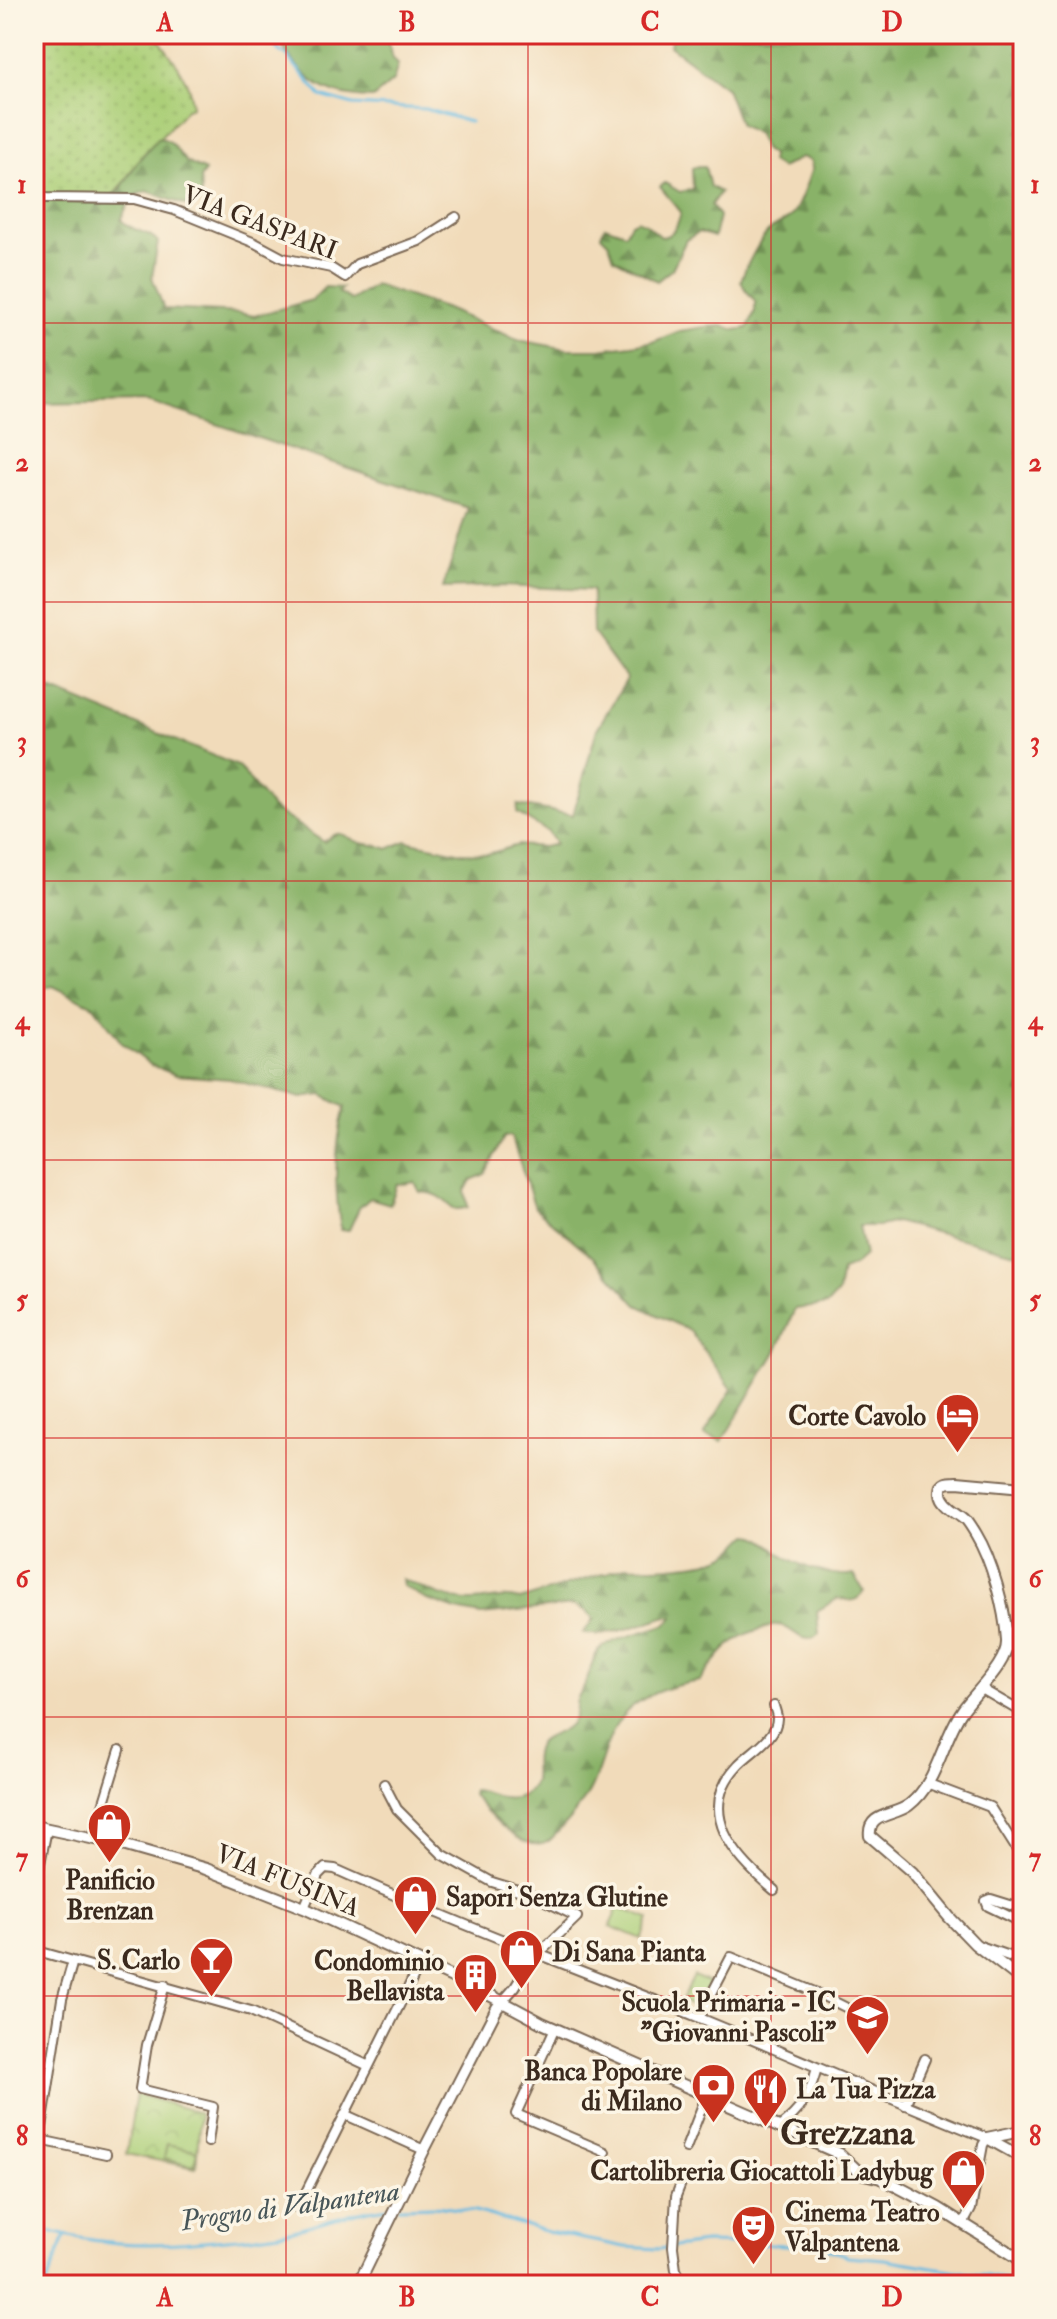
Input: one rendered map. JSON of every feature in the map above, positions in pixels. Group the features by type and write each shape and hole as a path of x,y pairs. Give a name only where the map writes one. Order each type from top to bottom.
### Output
{"street":[{"name":"VIA GASPARI","path":"34,195 46,198 134,199 174,210 255,243 283,258 331,268 345,277 357,264 419,241 456,217"},
{"path":"1023,1488 957,1482 943,1485 941,1495 944,1500 968,1521 982,1545 1004,1619 1007,1642 1004,1655 962,1711 943,1745 929,1784 908,1806 872,1822 869,1828 870,1836 912,1872 975,1944 1023,1981"},
{"path":"980,1688 1023,1713"},
{"path":"774,1706 778,1718 774,1729 735,1768 723,1789 718,1807 723,1828 735,1852 774,1890"},
{"path":"93,1838 120,1750"},
{"path":"358,2285 497,2008 531,1961 577,1917 531,1894 492,1882 442,1854 397,1809 384,1784"},
{"path":"929,1784 990,1807 1023,1859"},
{"name":"VIA FUSINA","path":"34,1826 93,1838 206,1869 304,1908 555,2028 840,2154 860,2173 881,2178 1023,2261"},
{"path":"34,1893 47,1829"},
{"path":"304,1908 318,1875 325,1868 335,1869 430,1911 699,2018 987,2138 1023,2158"},
{"path":"1023,1909 991,1899 986,1901 988,1906 1023,1923"},
{"path":"975,1944 1023,1961"},
{"path":"34,1950 251,2011 369,2066"},
{"path":"699,2018 731,1957 845,2007"},
{"path":"73,1961 62,1999 40,2140 106,2154"},
{"path":"298,2208 421,1962"},
{"path":"165,1985 147,2045 140,2089 213,2107 208,2142"},
{"path":"555,2028 516,2114 605,2152"},
{"path":"905,2105 925,2059"},
{"path":"778,2128 799,2111 817,2068"},
{"path":"686,2148 707,2094"},
{"path":"346,2115 424,2150"},
{"path":"963,2224 971,2209 987,2138 1016,2132 1023,2134"},
{"path":"679,2176 683,2178 676,2196 673,2245 680,2277 688,2285"}],"green space":[{"path":"34,34 155,34 179,68 188,87 192,107 186,109 150,147 103,204 34,197"},
{"path":"272,34 385,34 398,64 393,81 373,98 339,94 326,89 305,74"},
{"path":"672,34 1023,34 1023,1255 896,1222 859,1226 865,1256 855,1265 842,1270 838,1293 827,1305 795,1309 777,1350 722,1441 704,1435 732,1389 690,1331 637,1305 593,1257 535,1208 511,1136 504,1137 485,1174 471,1180 465,1191 468,1207 458,1209 438,1196 420,1192 415,1182 397,1185 390,1204 370,1198 359,1208 349,1230 341,1230 336,1168 345,1107 322,1095 301,1098 230,1079 176,1075 151,1065 122,1043 94,1006 53,986 34,989 34,682 238,766 272,808 324,842 342,834 361,843 388,849 406,841 462,853 488,854 518,845 544,847 556,844 548,832 517,813 518,805 573,815 597,729 627,679 593,633 592,590 503,586 443,588 468,508 148,401 34,403 34,197 103,204 120,190 138,161 158,138 168,141 187,162 205,171 200,178 198,204 188,206 147,191 132,196 121,220 158,242 152,277 164,309 254,316 312,300 325,287 342,288 338,292 351,300 375,285 444,308 518,340 567,349 632,345 705,327 748,328 755,311 755,301 741,281 765,235 794,212 812,169 811,161 802,157 781,168 771,162 772,154 764,148 758,134 740,125 726,88 670,46"},
{"path":"705,167 710,187 720,192 711,205 719,216 714,237 699,232 686,240 672,269 657,281 614,258 609,243 601,235 605,226 625,233 637,220 661,237 669,234 677,225 681,212 660,187 665,183 680,192 693,189 692,168"},
{"path":"749,1535 759,1537 786,1557 810,1568 854,1575 864,1591 856,1599 837,1599 817,1611 819,1635 813,1638 803,1638 779,1625 750,1633 726,1649 700,1681 666,1689 634,1705 613,1730 585,1799 550,1840 541,1844 530,1843 508,1831 472,1795 473,1790 509,1799 528,1791 534,1780 537,1747 543,1739 563,1730 573,1720 577,1699 598,1652 612,1642 664,1625 673,1617 603,1634 583,1633 594,1619 573,1605 481,1615 425,1599 403,1586 402,1579 460,1600 520,1600 628,1566 677,1566 716,1559 731,1552"},
{"path":"618,1907 649,1919 641,1939 610,1926"},
{"path":"694,1976 709,1983 696,2008 681,2001"},
{"path":"136,2094 197,2112 200,2116 196,2168 126,2154"},
{"path":"167,2144 197,2151 194,2166 164,2159"}],"waterway":[{"path":"269,34 279,51 287,56 321,96 353,105 425,109 470,122"},
{"name":"Progno di Valpantena","path":"399,2207 435,2206 475,2211 548,2232 625,2247 658,2249 705,2243 790,2245"},
{"name":"Progno di Valpantena","path":"34,2227 98,2241 181,2243 274,2234 392,2207"},
{"path":"46,2285 65,2237"},
{"name":"Progno di Valpantena","path":"827,2249 848,2256 885,2259 1023,2282"}],"place":[{"name":"Corte Cavolo","path":"957,1455"},
{"name":"Panificio Brenzan","path":"110,1864"},
{"name":"Sapori Senza Glutine","path":"415,1936"},
{"name":"Di Sana Pianta","path":"521,1991"},
{"name":"S. Carlo","path":"211,1999"},
{"name":"Condominio Bellavista","path":"475,2015"},
{"name":"Scuola Primaria - IC \"Giovanni Pascoli\"","path":"867,2056"},
{"name":"Banca Popolare di Milano","path":"713,2125"},
{"name":"La Tua Pizza","path":"765,2128"},
{"name":"Cartolibreria Giocattoli Ladybug","path":"964,2210"},
{"name":"Cinema Teatro Valpantena","path":"754,2266"}],"district":[{"name":"Grezzana","path":"847,2132"}]}
